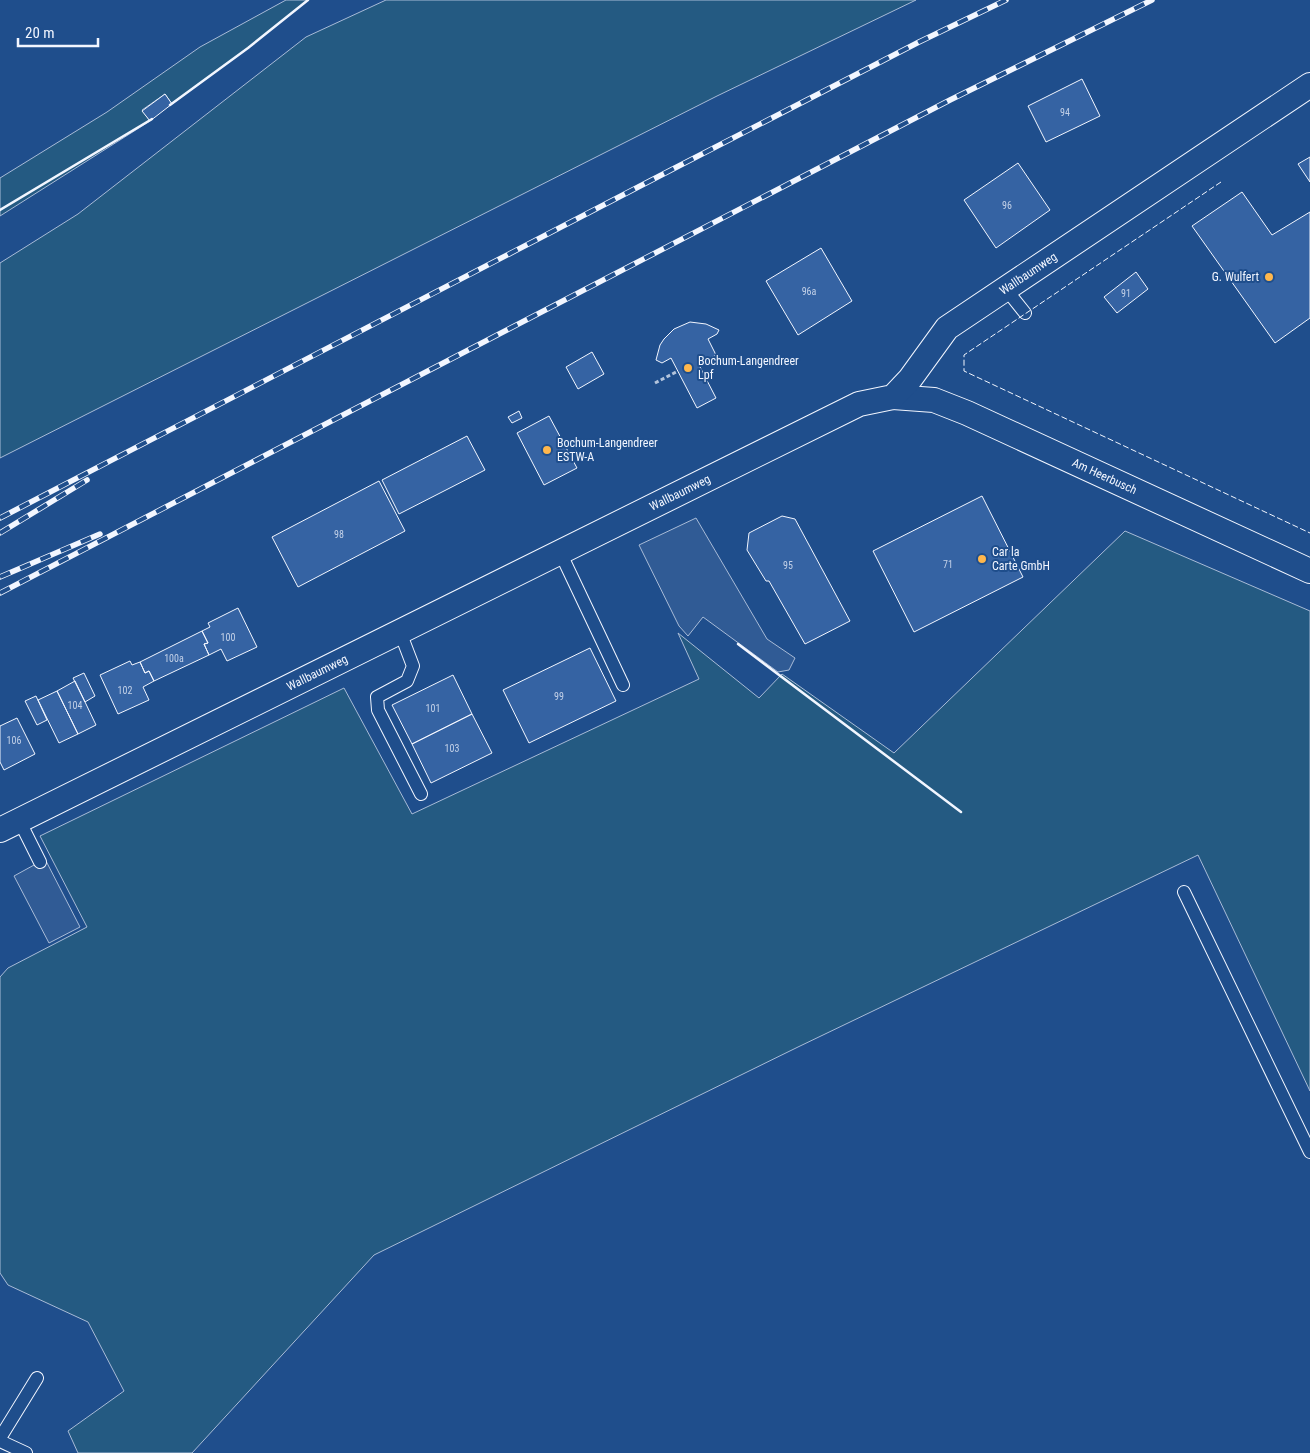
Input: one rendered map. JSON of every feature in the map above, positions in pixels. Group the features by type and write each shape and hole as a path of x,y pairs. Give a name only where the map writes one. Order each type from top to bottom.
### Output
{"street":[{"name":"Wallbaumweg","path":"9,825 859,404 893,397 910,380 947,328 1310,85"},
{"name":"Am Heerbusch","path":"893,397 934,400 967,413 1310,571"}],"lane":[{"path":"1006,288 1025,313"},
{"path":"560,552 623,685"},
{"path":"400,632 413,666 407,681 377,697 378,710 421,794"},
{"path":"9,825 40,862"},
{"path":"1184,892 1310,1152"},
{"path":"26,1453 0,1439 37,1378"}],"path":[{"path":"656,383 678,371"}],"shaded area":[{"path":"286,0 308,0 248,48 172,104 165,94 142,110 150,121 0,216 0,178 107,112 200,47"},
{"path":"386,0 916,0 717,96 0,458 0,263 78,214 306,37"},
{"path":"696,518 767,639 795,658 789,670 778,672 703,617 688,636 679,626 639,545"},
{"path":"1125,531 1310,611 1310,1091 1198,855 798,1047 374,1255 192,1453 78,1453 68,1431 124,1391 88,1322 8,1285 0,1273 0,977 8,968 87,927 40,836 344,688 412,814 699,679 678,633 759,698 782,674 894,753"},
{"path":"45,859 80,927 49,943 14,876"}],"building":[{"path":"1082,79 1100,116 1046,142 1028,106"},
{"path":"165,94 172,104 150,121 142,111"},
{"path":"1310,157 1310,182 1298,164"},
{"path":"1018,163 1050,210 996,248 964,200"},
{"name":"G. Wulfert","path":"1242,192 1272,235 1310,212 1310,318 1275,343 1192,226"},
{"path":"821,248 852,301 798,335 766,281"},
{"path":"1136,272 1148,289 1117,313 1104,297"},
{"name":"Bochum-Langendreer Lpf","path":"690,322 706,324 719,330 717,334 708,339 716,355 699,365 716,398 697,408 671,358 662,363 656,360 660,345 664,339 674,329"},
{"path":"592,352 604,374 578,389 566,367"},
{"path":"519,411 522,418 512,423 508,417"},
{"name":"Bochum-Langendreer ESTW-A","path":"549,416 577,468 544,485 517,433"},
{"path":"467,436 485,470 399,514 382,480"},
{"path":"379,481 405,531 298,587 272,537"},
{"path":"982,496 1023,577 914,632 873,551"},
{"path":"782,516 795,519 850,621 805,644 769,581 766,581 747,550 749,533"},
{"path":"238,608 257,647 227,661 221,649 209,655 204,644 208,643 202,631 210,627 208,623"},
{"path":"202,631 208,643 204,644 209,655 154,681 149,671 145,673 140,662"},
{"path":"590,648 616,701 529,743 503,690"},
{"path":"130,661 132,665 140,662 145,673 149,671 154,681 143,687 149,700 118,714 100,675"},
{"path":"84,673 95,696 85,702 73,678"},
{"path":"453,675 472,714 412,744 392,705"},
{"path":"75,681 96,725 78,734 57,691"},
{"path":"57,691 78,734 59,743 38,700"},
{"path":"36,696 47,720 37,725 25,701"},
{"path":"472,714 492,753 431,783 412,744"},
{"path":"17,718 35,754 4,770 0,762 0,726"}],"railway":[{"path":"0,518 919,42 1006,0"},
{"path":"0,593 950,100 1152,0"},
{"path":"0,533 87,480"},
{"path":"0,577 100,534"}],"fence":[{"path":"1221,182 964,355 964,371 1310,533"}],"wall":[{"path":"170,105 248,48 308,0"},
{"path":"0,210 152,119"},
{"path":"738,644 961,812"}],"place":[{"name":"G. Wulfert","path":"1269,277"},
{"name":"Bochum-Langendreer Lpf","path":"688,368"},
{"name":"Bochum-Langendreer ESTW-A","path":"547,450"},
{"name":"Car la Carte GmbH","path":"982,559"}]}
